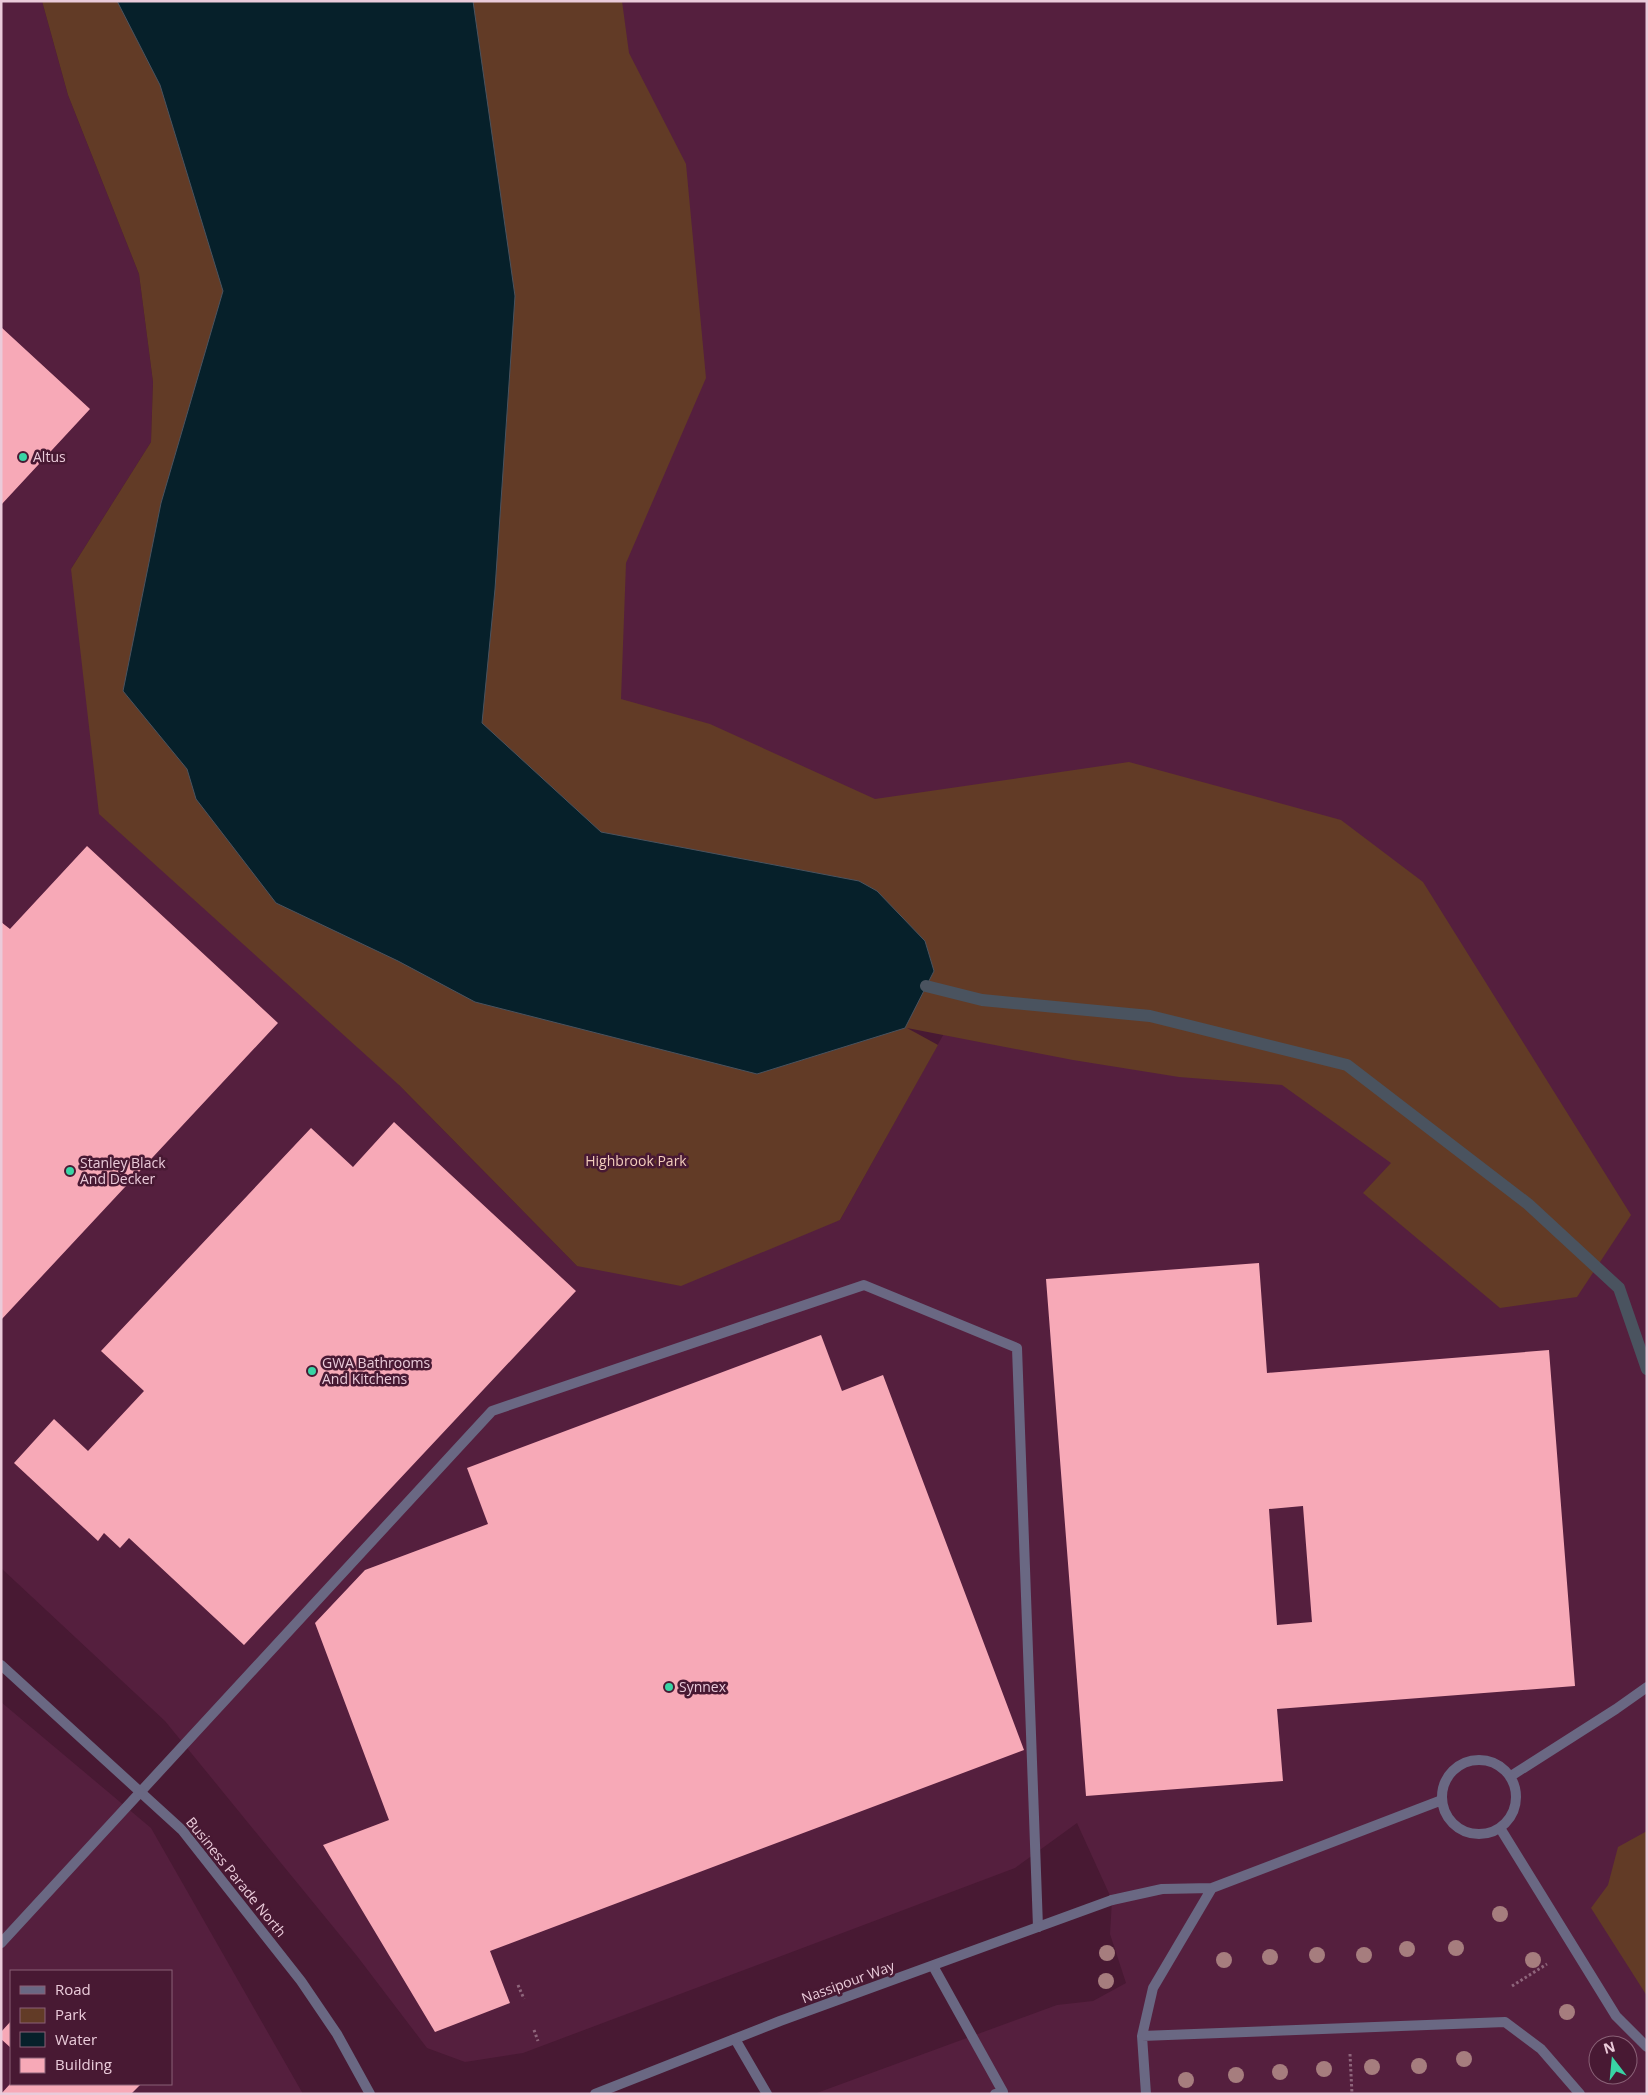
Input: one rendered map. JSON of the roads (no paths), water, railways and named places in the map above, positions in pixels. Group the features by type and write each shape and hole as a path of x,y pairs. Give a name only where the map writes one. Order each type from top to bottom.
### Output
{"street":[{"path":"1,1943 492,1411 864,1285 1017,1348 1038,1927"},
{"name":"Business Parade North","path":"1,1665 182,1830 301,1981 337,2034 370,2094"},
{"path":"1511,1776 1616,1710 1647,1687"},
{"path":"1484,1760 1496,1763 1511,1776 1516,1788 1517,1800 1514,1811 1500,1828 1489,1833 1476,1834 1465,1832 1455,1825 1447,1815 1442,1800 1442,1792 1446,1781 1453,1770 1462,1763 1484,1760"},
{"name":"Nassipour Way","path":"596,2094 735,2039 1112,1900 1162,1889 1212,1888 1442,1800"},
{"path":"1500,1828 1616,2016 1647,2047"},
{"path":"1146,2094 1142,2036 1153,1988 1212,1888"},
{"path":"933,1966 1003,2092 995,2094"},
{"path":"1142,2036 1505,2022 1541,2049 1580,2094"},
{"path":"735,2039 767,2094"}],"water":[{"path":"117,1 473,1 515,296 495,589 482,723 601,832 859,881 877,891 925,941 934,971 905,1028 757,1074 475,1002 398,961 276,903 196,799 187,769 123,691 161,503 223,291 160,85"}],"waterway":[{"path":"926,986 982,1000 1150,1016 1347,1065 1528,1204 1619,1288 1647,1369"}],"place":[{"name":"Altus","path":"23,457"},
{"name":"Stanley Black And Decker","path":"70,1171"},
{"name":"GWA Bathrooms And Kitchens","path":"312,1371"},
{"name":"Synnex","path":"669,1687"}],"park label":[{"name":"Highbrook Park","path":"636,1161"}]}
